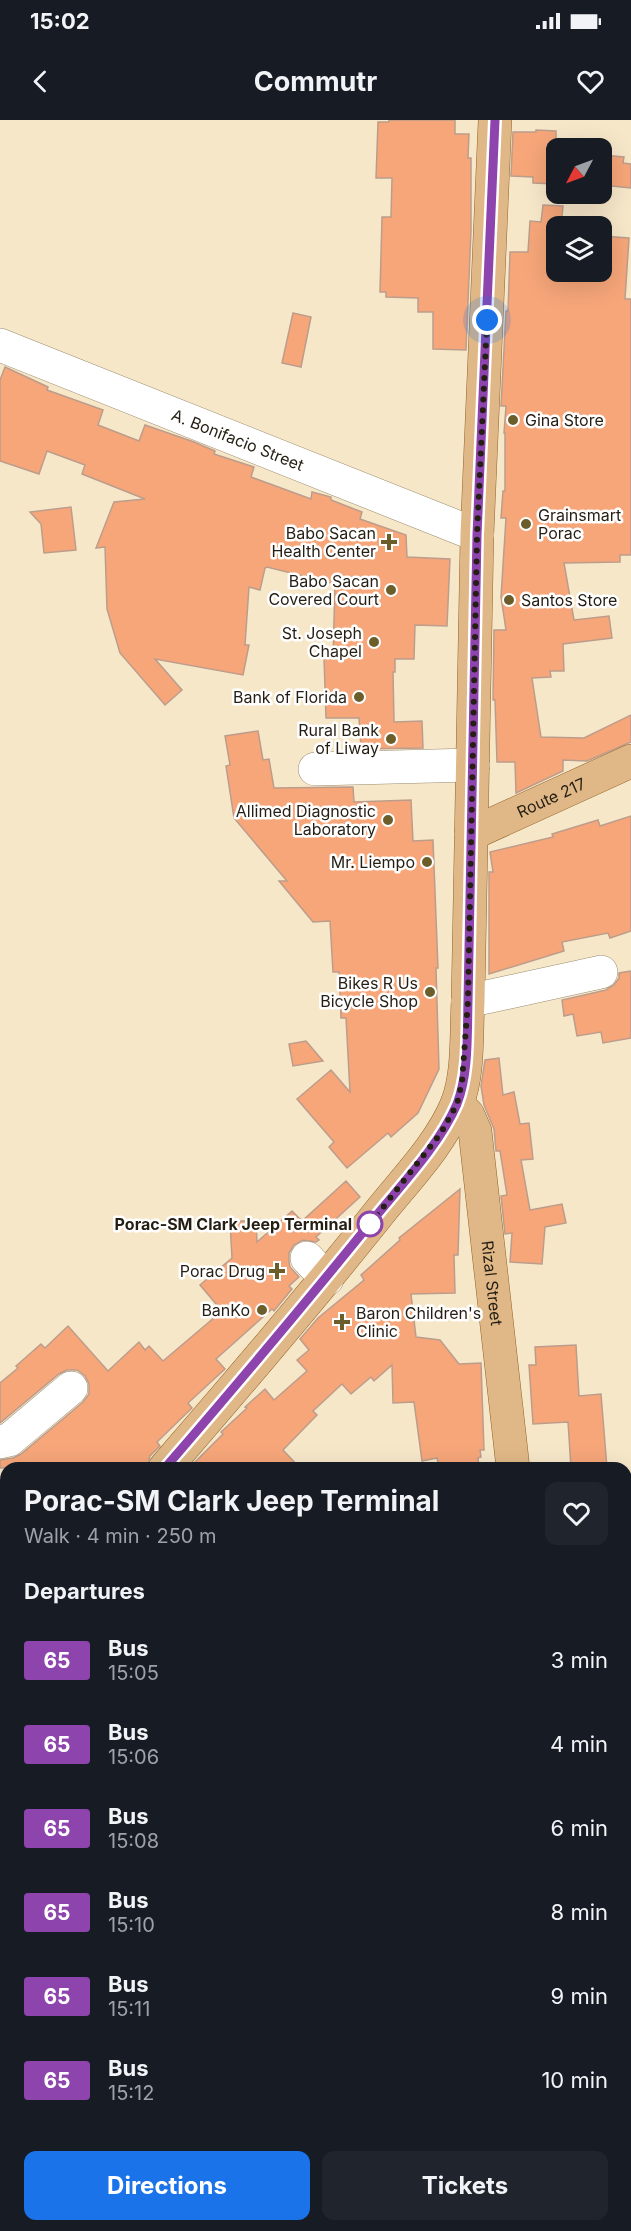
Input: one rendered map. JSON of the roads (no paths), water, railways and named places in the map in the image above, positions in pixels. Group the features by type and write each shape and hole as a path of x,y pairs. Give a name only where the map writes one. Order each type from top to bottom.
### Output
{"main road":[{"path":"170,1462 317,1268 432,1146 457,1104 464,1072 468,1001 477,535 495,120"},
{"name":"Route 217","path":"471,834 631,761"},
{"name":"Rizal Street","path":"457,1104 468,1115 475,1131 512,1462"}],"street":[{"name":"A. Bonifacio Street","path":"0,345 477,535"},
{"path":"315,769 473,765"},
{"path":"468,1001 600,972"},
{"path":"0,1442 9,1440 71,1388"}],"place":[{"name":"Gina Store","path":"513,420"},
{"name":"Grainsmart Porac","path":"526,524"},
{"name":"Babo Sacan Health Center","path":"389,542"},
{"name":"Babo Sacan Covered Court","path":"391,590"},
{"name":"Santos Store","path":"509,600"},
{"name":"St. Joseph Chapel","path":"374,642"},
{"name":"Bank of Florida","path":"359,697"},
{"name":"Rural Bank of Liway","path":"391,739"},
{"name":"Allimed Diagnostic Laboratory","path":"388,820"},
{"name":"Mr. Liempo","path":"427,862"},
{"name":"Bikes R Us Bicycle Shop","path":"430,992"},
{"name":"Porac-SM Clark Jeep Terminal","path":"370,1224"},
{"name":"Porac Drug","path":"277,1271"},
{"name":"BanKo","path":"262,1310"},
{"name":"Baron Children's Clinic","path":"342,1322"}]}
